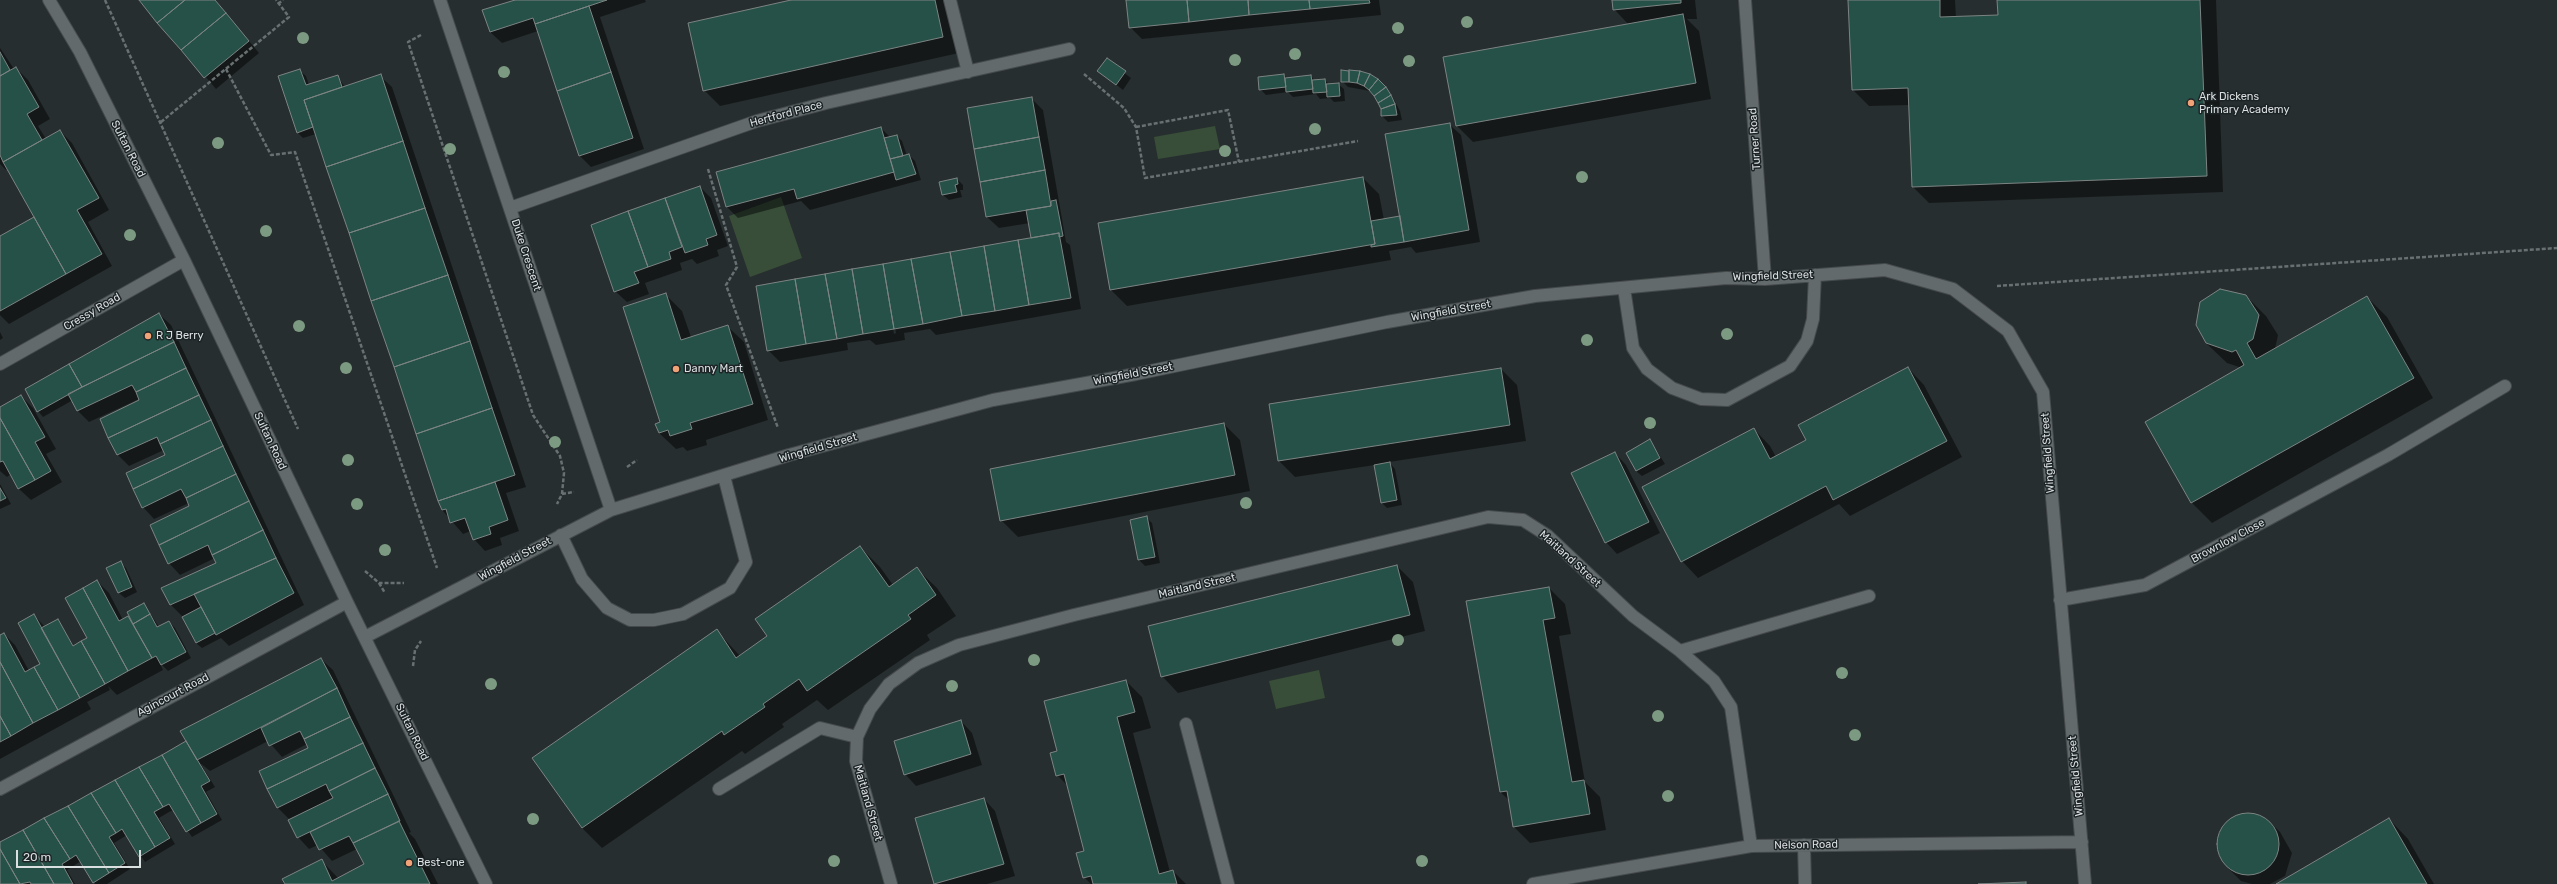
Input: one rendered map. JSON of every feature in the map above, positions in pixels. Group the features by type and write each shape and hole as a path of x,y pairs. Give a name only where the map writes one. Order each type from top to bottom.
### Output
{"street":[{"name":"Sultan Road","path":"49,0 80,52 184,260 347,602 486,884"},
{"name":"Duke Crescent","path":"440,0 611,510"},
{"path":"950,0 968,72"},
{"name":"Turner Road","path":"1745,0 1765,279"},
{"name":"Hertford Place","path":"510,208 757,121 1069,49"},
{"name":"Cressy Road","path":"0,364 184,260"},
{"name":"Wingfield Street","path":"365,637 611,510 789,455 993,400 1136,374 1395,321 1535,296 1726,278 1765,279 1885,270 1953,288 2008,331 2043,392 2085,884"},
{"path":"1624,288 1633,348 1647,369 1672,388 1693,397 1701,400 1727,400 1790,366 1807,341 1813,319 1815,275"},
{"name":"Brownlow Close","path":"2060,600 2146,585 2388,455 2505,386"},
{"path":"561,535 582,579 606,608 630,620 654,620 683,614 730,588 746,562 724,476"},
{"name":"Maitland Street","path":"890,884 856,761 858,737 870,709 889,684 918,663 958,645 1089,611 1488,517 1523,520 1548,536 1633,616 1680,651 1714,681 1731,707 1751,846"},
{"path":"1680,651 1869,596"},
{"name":"Agincourt Road","path":"0,789 347,602"},
{"path":"1186,724 1228,884"},
{"path":"719,789 820,728 858,737"},
{"name":"Nelson Road","path":"1533,884 1751,846 2082,842"},
{"path":"1804,845 1805,884"}],"path":[{"path":"105,0 298,425 298,432"},
{"path":"161,122 289,18 276,0"},
{"path":"278,4 283,0"},
{"path":"419,29 421,36 408,42 533,415 560,456 564,472 562,494 554,507"},
{"path":"226,69 271,155 295,152 438,570"},
{"path":"1082,72 1124,108 1136,127 1145,178 1358,142"},
{"path":"1136,127 1228,110 1239,162"},
{"path":"708,168 737,267 726,285 779,432"},
{"path":"1953,288 2557,248"},
{"path":"626,468 637,460"},
{"path":"562,494 574,492"},
{"path":"434,572 445,566"},
{"path":"364,570 379,583 385,593"},
{"path":"379,583 409,582"}],"green space":[{"path":"1215,126 1220,149 1158,159 1154,137"},
{"path":"781,197 802,258 750,277 729,216"},
{"path":"1319,670 1325,698 1276,709 1269,681"}],"building":[{"path":"139,0 185,0 157,23"},
{"path":"185,0 215,0 226,13 181,50 157,23"},
{"path":"515,0 607,0 535,24 533,18 490,32 482,10"},
{"path":"791,0 935,0 943,37 703,91 688,23"},
{"path":"1126,0 1187,0 1189,22 1129,28"},
{"path":"1187,0 1248,0 1249,15 1189,22"},
{"path":"1248,0 1309,0 1310,9 1249,15"},
{"path":"1309,0 1369,0 1370,3 1310,9"},
{"path":"1612,0 1681,0 1681,3 1613,10"},
{"path":"1848,0 1940,0 1940,17 1998,15 1997,0 2200,0 2207,176 1912,187 1908,88 1852,90"},
{"path":"589,6 611,72 557,91 535,24"},
{"path":"226,13 249,41 204,78 181,50"},
{"path":"1683,14 1696,83 1456,126 1443,57"},
{"path":"0,52 10,70 0,76"},
{"path":"1107,58 1126,71 1116,85 1097,71"},
{"path":"16,67 39,107 27,114 42,140 3,162 0,155 0,76"},
{"path":"300,69 306,85 338,75 342,87 304,100 313,127 297,133 278,76"},
{"path":"1341,70 1349,71 1349,82 1341,82"},
{"path":"1349,70 1360,71 1357,83 1349,82"},
{"path":"1360,71 1370,74 1364,86 1357,83"},
{"path":"611,72 633,138 579,156 557,91"},
{"path":"381,74 403,141 326,167 304,100"},
{"path":"1284,74 1286,87 1259,90 1258,77"},
{"path":"1370,74 1378,79 1369,90 1364,86"},
{"path":"1311,75 1313,89 1286,92 1285,78"},
{"path":"1325,79 1327,92 1313,93 1312,80"},
{"path":"1378,79 1386,87 1374,96 1369,90"},
{"path":"1339,83 1340,96 1327,97 1326,84"},
{"path":"1386,87 1391,95 1378,103 1374,96"},
{"path":"1391,95 1395,104 1381,109 1378,103"},
{"path":"1032,97 1039,137 974,149 967,108"},
{"path":"1395,104 1397,115 1381,116 1381,109"},
{"path":"1450,123 1469,230 1404,242 1385,134"},
{"path":"881,127 894,172 797,199 794,189 726,207 716,172"},
{"path":"60,130 99,198 77,210 102,254 66,274 3,162"},
{"path":"897,135 903,156 890,159 884,138"},
{"path":"1039,137 1045,170 980,182 974,149"},
{"path":"403,141 425,208 349,233 326,167"},
{"path":"909,154 916,174 896,180 890,159"},
{"path":"1045,170 1051,206 986,217 980,182"},
{"path":"1363,177 1375,244 1110,290 1098,223"},
{"path":"957,178 958,184 955,185 957,192 942,195 939,182"},
{"path":"700,186 717,235 706,239 708,245 685,253 665,198"},
{"path":"665,198 682,247 669,252 671,259 648,267 628,211"},
{"path":"1056,200 1063,236 1059,237 1059,233 1031,238 1026,210 1051,206 1051,201"},
{"path":"425,208 448,275 371,301 349,233"},
{"path":"628,211 648,267 634,272 639,283 614,292 591,225"},
{"path":"1400,216 1404,242 1371,247 1371,245 1375,244 1371,221"},
{"path":"34,217 66,274 0,311 0,236"},
{"path":"1059,233 1071,298 1029,305 1018,240"},
{"path":"1018,240 1029,305 995,311 984,246"},
{"path":"984,246 995,311 962,316 950,252"},
{"path":"950,252 962,316 923,324 911,259"},
{"path":"911,259 923,324 894,329 883,264"},
{"path":"883,264 894,329 863,334 852,269"},
{"path":"852,269 863,334 837,339 825,274"},
{"path":"825,274 837,339 806,344 795,279"},
{"path":"448,275 470,341 394,367 371,301"},
{"path":"795,279 806,344 767,351 756,286"},
{"path":"2220,289 2246,295 2259,315 2253,339 2247,343 2256,359 2367,296 2414,378 2191,503 2145,422 2244,365 2236,350 2232,352 2206,343 2196,325 2200,302"},
{"path":"666,293 681,340 728,325 753,404 690,423 692,429 670,436 668,430 659,433 655,424 660,422 623,307"},
{"path":"159,313 174,342 82,387 69,364"},
{"path":"470,341 492,408 416,434 394,367"},
{"path":"174,342 186,368 136,392 132,385 77,411 68,394"},
{"path":"69,364 82,387 37,412 25,389"},
{"path":"1908,367 1947,441 1833,500 1826,486 1681,562 1642,487 1754,428 1770,459 1806,440 1798,425"},
{"path":"186,368 199,395 108,438 100,419 139,400 136,392"},
{"path":"1501,368 1510,425 1278,461 1269,404"},
{"path":"21,395 45,437 35,442 51,471 35,480 0,418 0,407"},
{"path":"199,395 211,420 160,444 157,437 117,455 108,438"},
{"path":"492,408 515,475 438,501 416,434"},
{"path":"0,418 35,480 18,489 3,461 0,462"},
{"path":"211,420 223,446 133,489 126,473 165,455 160,444"},
{"path":"1224,423 1235,475 1000,521 990,469"},
{"path":"1650,439 1660,458 1636,471 1626,453"},
{"path":"223,446 236,474 186,498 181,489 142,508 133,489"},
{"path":"1615,452 1649,522 1605,543 1571,473"},
{"path":"1390,462 1397,500 1381,503 1374,465"},
{"path":"236,474 249,501 159,545 150,525 189,506 186,498"},
{"path":"495,482 508,520 489,527 491,534 473,540 465,518 450,523 446,509 442,510 438,501"},
{"path":"0,488 6,498 0,501"},
{"path":"249,501 263,530 212,555 208,545 168,564 159,545"},
{"path":"1147,516 1155,557 1138,560 1130,520"},
{"path":"263,530 276,558 170,605 161,588 216,563 212,555"},
{"path":"860,546 889,587 917,567 936,595 908,615 911,619 807,691 799,679 763,704 765,707 724,735 722,731 582,828 532,758 717,629 736,658 767,636 755,619"},
{"path":"276,558 294,593 216,635 194,594"},
{"path":"121,561 132,587 118,593 106,568"},
{"path":"1397,565 1410,615 1161,677 1148,626"},
{"path":"97,580 119,621 128,616 152,658 128,671 83,588"},
{"path":"1549,587 1555,618 1543,620 1572,782 1584,780 1590,814 1513,827 1507,791 1500,792 1466,601"},
{"path":"83,588 128,671 105,684 81,641 87,638 65,598"},
{"path":"144,603 150,614 133,624 127,612"},
{"path":"201,607 215,633 196,643 182,617"},
{"path":"34,614 80,698 58,710 34,667 40,664 18,623"},
{"path":"150,614 157,627 169,621 186,652 161,665 156,656 152,658 133,624"},
{"path":"58,619 73,646 81,641 105,684 80,698 41,628"},
{"path":"4,633 25,672 34,667 58,710 33,723 0,662 0,635"},
{"path":"321,658 337,688 197,760 180,731"},
{"path":"0,662 33,723 11,736 0,716"},
{"path":"1126,680 1135,712 1117,717 1159,874 1173,870 1177,884 1093,884 1091,876 1083,878 1076,853 1084,851 1064,774 1056,776 1050,753 1057,751 1044,701"},
{"path":"337,688 350,717 304,739 300,731 269,746 261,728"},
{"path":"0,716 11,736 0,742"},
{"path":"350,717 363,743 267,789 259,771 308,748 304,739"},
{"path":"961,720 971,754 904,775 894,741"},
{"path":"186,741 210,781 201,786 217,814 201,823 162,755"},
{"path":"363,743 375,768 329,791 326,784 277,808 267,789"},
{"path":"162,755 201,823 186,832 169,804 163,807 139,767"},
{"path":"139,767 163,807 154,812 170,838 155,847 115,780"},
{"path":"375,768 388,794 297,838 288,820 333,798 329,791"},
{"path":"115,780 155,847 139,857 122,829 116,833 91,793"},
{"path":"91,793 116,833 109,837 125,863 109,873 68,806"},
{"path":"388,794 400,821 353,843 349,836 319,850 310,832"},
{"path":"984,798 1004,864 934,884 915,818"},
{"path":"68,806 109,873 93,883 76,855 70,859 44,818"},
{"path":"2248,813 2265,818 2270,822 2274,827 2279,844 2274,861 2270,866 2265,870 2248,875 2231,870 2226,866 2222,861 2217,844 2222,827 2226,822 2231,818"},
{"path":"44,818 70,859 62,864 73,884 54,884 23,830"},
{"path":"2389,818 2427,884 2276,884"},
{"path":"399,821 430,884 285,884 282,879 322,859 332,881 364,864 353,843"},
{"path":"23,830 54,884 31,884 30,882 20,884 0,849 0,842"},
{"path":"0,849 20,884 0,884"},
{"path":"2026,882 2026,884 1978,884"}],"place":[{"name":"Ark Dickens Primary Academy","path":"2191,103"},
{"name":"R J Berry","path":"148,336"},
{"name":"Danny Mart","path":"676,369"},
{"name":"Best-one","path":"409,863"}]}
